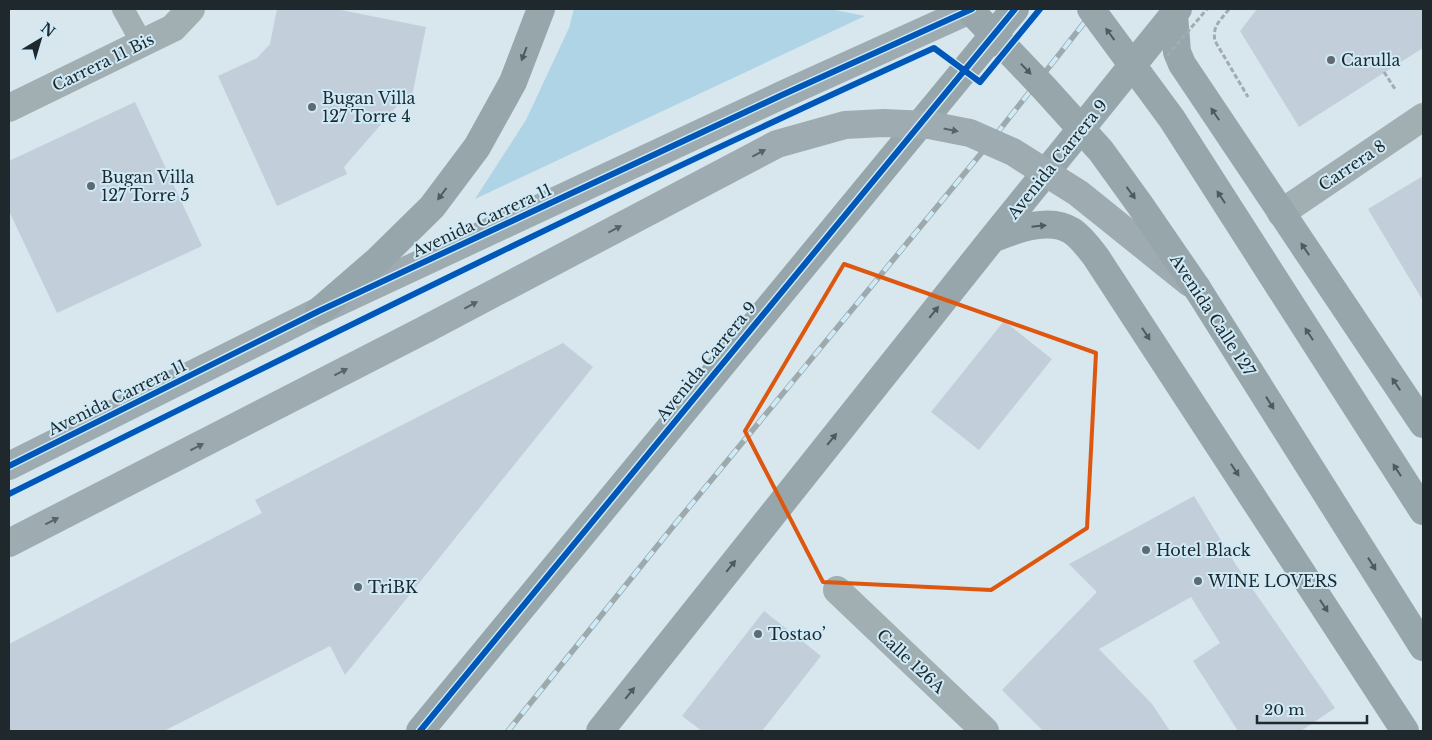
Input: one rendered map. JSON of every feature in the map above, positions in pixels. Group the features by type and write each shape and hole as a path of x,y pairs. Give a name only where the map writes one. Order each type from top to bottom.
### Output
{"main road":[{"path":"319,311 378,260 432,207 477,147 513,82 541,9"},
{"name":"Avenida Carrera 11","path":"9,466 319,311 970,9"},
{"name":"Avenida Calle 127","path":"970,9 1101,151 1140,205 1197,288 1423,647"},
{"name":"Avenida Carrera 9","path":"420,731 1014,9"},
{"path":"1092,9 1172,119 1423,511"},
{"path":"1176,11 1177,52 1182,64 1423,424"},
{"name":"Avenida Carrera 9","path":"600,731 1176,11"},
{"path":"9,543 428,328 777,144 845,125 882,123 929,125 970,133 1013,152 1078,193 1197,288"},
{"path":"992,239 1032,226 1051,224 1074,232 1084,241 1406,731"}],"street":[{"name":"Carrera 11 Bis","path":"9,108 173,28 191,9"},
{"name":"Carrera 8","path":"1281,213 1423,117"},
{"name":"Calle 126A","path":"837,590 985,731"}],"lane":[{"path":"123,9 142,43"}],"path":[{"path":"1163,60 1207,9"},
{"path":"1229,9 1213,32 1215,42 1248,97"},
{"path":"1384,72 1395,89"}],"highlighted area":[{"path":"844,264 1096,353 1087,528 991,590 823,582 745,431"}],"shaded area":[{"path":"574,9 830,9 865,16 475,199 526,120 569,28"}],"building":[{"name":"Bugan Villa 127 Torre 4","path":"277,9 336,9 426,27 411,101 403,99 344,167 347,174 277,206 218,76 257,58 270,44"},
{"name":"Carulla","path":"1257,9 1423,9 1423,48 1299,127 1240,31"},
{"name":"Bugan Villa 127 Torre 5","path":"135,102 202,246 57,313 9,211 9,161"},
{"path":"1423,176 1423,301 1368,209"},
{"path":"1004,321 1052,359 979,450 931,412"},
{"path":"563,343 593,367 345,675 330,646 164,731 9,731 9,644 262,513 255,500"},
{"path":"1194,496 1236,565 1335,708 1301,731 1238,731 1193,661 1220,643 1191,597 1099,649 1152,704 1170,731 1043,731 1002,690 1097,592 1069,564"},
{"path":"764,611 821,656 762,731 702,731 682,716"}],"railway":[{"path":"508,731 671,529 983,151 1095,9"}],"cycle path":[{"path":"9,466 319,311 782,95 972,9"},
{"path":"420,731 1015,9"},
{"path":"9,494 585,211 934,48 980,82 1040,9"}],"place":[{"name":"Carulla","path":"1331,60"},
{"name":"Bugan Villa 127 Torre 4","path":"312,107"},
{"name":"Bugan Villa 127 Torre 5","path":"91,186"},
{"name":"Hotel Black","path":"1146,550"},
{"name":"WINE LOVERS","path":"1198,581"},
{"name":"TriBK","path":"358,587"},
{"name":"Tostao’","path":"758,634"}]}
